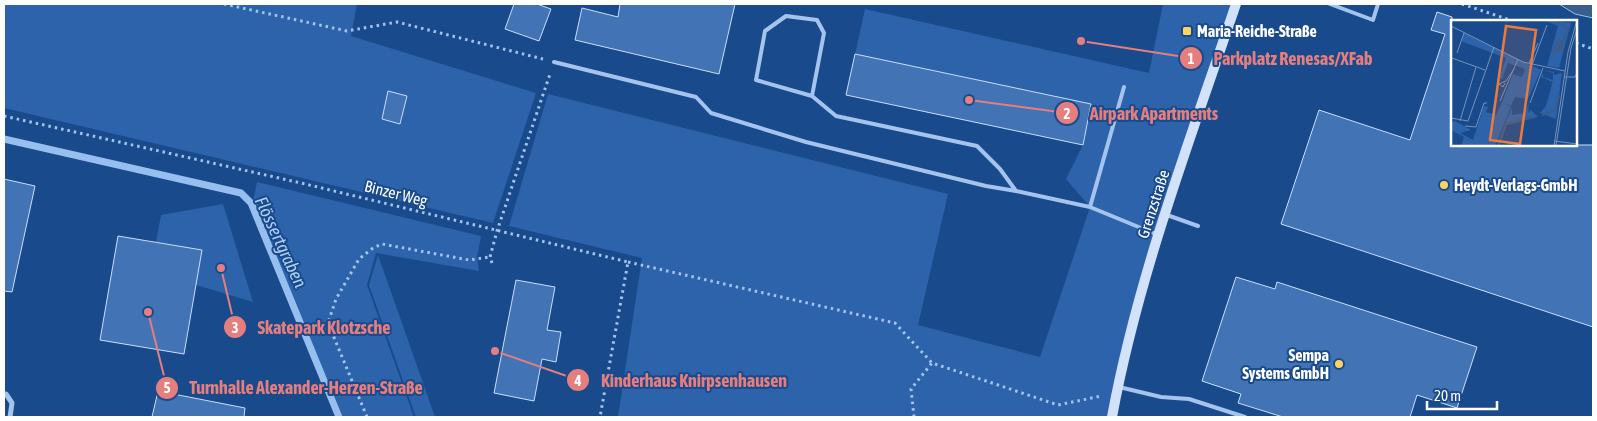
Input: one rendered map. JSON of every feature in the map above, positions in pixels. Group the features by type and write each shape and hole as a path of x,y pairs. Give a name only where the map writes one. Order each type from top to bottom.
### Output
{"main road":[{"name":"Grenzstraße","path":"1112,417 1136,312 1158,235 1236,4"}],"street":[{"path":"4,394 12,403 10,417"}],"lane":[{"path":"1330,4 1373,20 1378,4"},
{"path":"812,96 824,33 817,20 786,16 765,32 756,80 812,96 836,116 977,146 1000,170 1016,191"},
{"path":"554,62 696,97 712,113 806,142 986,186 1090,207 1158,235"},
{"path":"1090,207 1124,87"},
{"path":"1165,214 1198,226"},
{"path":"1117,390 1189,399 1245,417"}],"path":[{"path":"224,4 347,31 397,22 554,62 497,231 490,257 492,263"},
{"path":"1462,4 1510,20"},
{"path":"1577,43 1593,49"},
{"name":"Binzer Weg","path":"4,116 301,183 628,262 895,323 932,363"},
{"path":"366,417 328,323 336,299 359,259 373,248 382,244 469,260 490,257"},
{"path":"600,417 628,262"},
{"path":"914,417 911,389 932,363 1058,405 1117,390"}],"shaded area":[{"path":"4,4 357,4 351,36 536,93 493,223 4,108"},
{"path":"1163,4 1236,4 1158,235 1112,417 618,417 642,258 509,226 548,94 948,194 918,325 1040,357 1090,207 1066,179 1083,145 1091,104 855,54 865,9 1149,73"},
{"path":"1559,4 1593,4 1593,18 1575,14"},
{"path":"257,182 481,236 477,257 479,271 376,253 367,285 414,417 343,417 253,202"},
{"path":"223,204 253,302 196,285 156,242 161,215"},
{"path":"378,255 435,417 416,417 369,285"}],"building":[{"path":"514,4 537,4 551,9 539,41 505,29"},
{"path":"620,4 735,4 719,74 575,40 582,8 618,17"},
{"name":"Heydt-Verlags-GmbH","path":"1437,12 1452,17 1451,146 1593,145 1593,327 1281,224 1319,110 1410,140 1445,34 1431,30"},
{"path":"855,54 1091,104 1083,145 846,95"},
{"path":"388,91 407,96 400,124 382,119"},
{"path":"4,179 35,186 12,292 4,291"},
{"path":"118,236 202,250 184,354 100,340"},
{"name":"Sempa Systems GmbH","path":"1236,277 1275,289 1277,282 1477,347 1457,408 1417,395 1410,417 1283,417 1238,403 1241,394 1202,381"},
{"path":"516,280 555,287 547,330 561,332 556,362 542,359 534,401 494,393"},
{"path":"158,391 245,408 244,417 152,417"}],"waterway":[{"name":"Flössertgraben","path":"4,139 241,193 251,203 339,417"}],"place":[{"name":"Maria-Reiche-Straße","path":"1187,31"},
{"name":"Parkplatz Renesas/XFab","path":"1081,41"},
{"name":"Airpark Apartments","path":"969,100"},
{"name":"Heydt-Verlags-GmbH","path":"1444,185"},
{"name":"Skatepark Klotzsche","path":"221,268"},
{"name":"Turnhalle Alexander-Herzen-Straße","path":"148,312"},
{"name":"Kinderhaus Knirpsenhausen","path":"495,351"},
{"name":"Sempa Systems GmbH","path":"1339,364"}]}
